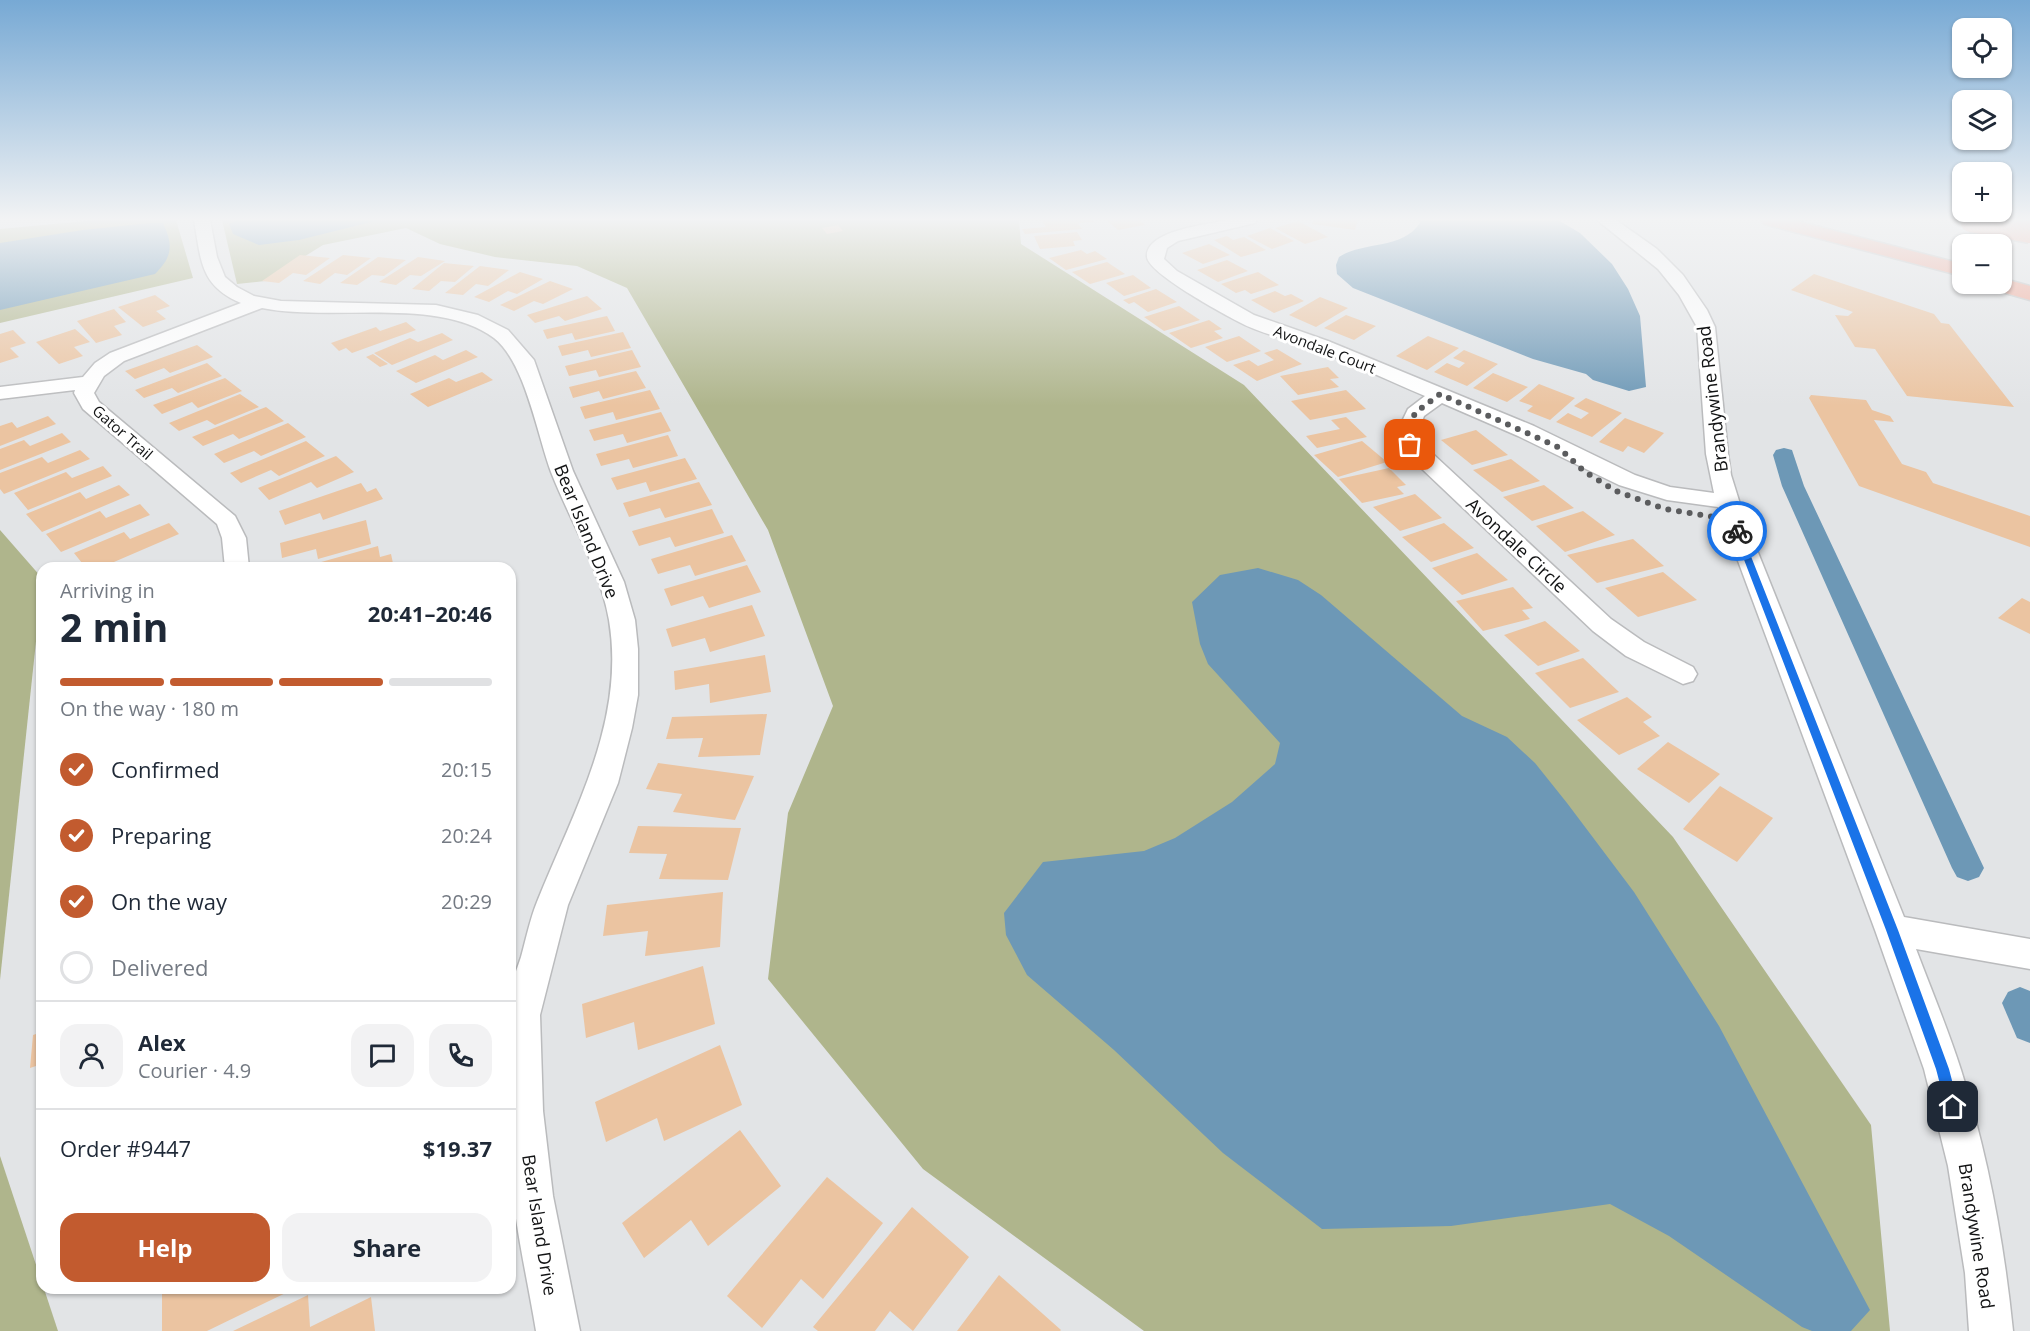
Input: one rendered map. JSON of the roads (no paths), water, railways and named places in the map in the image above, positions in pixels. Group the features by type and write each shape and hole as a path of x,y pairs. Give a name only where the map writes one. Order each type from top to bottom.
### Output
{"highway":[{"path":"2012,288 2030,293"}],"street":[{"name":"Bear Island Drive","path":"221,282 234,294 259,303 305,309 373,307 427,310 451,314 482,324 506,338 518,349 524,360 562,471 612,582 622,620 625,649 624,694 618,728 603,783 552,905 516,1016 533,1196 558,1331"},
{"name":"Avondale Court","path":"1183,282 1246,318 1321,345 1440,394"},
{"name":"Brandywine Road","path":"1680,282 1696,305 1706,327 1717,454 1730,511 1892,930 1942,1069 1968,1166 1986,1273 1991,1331"},
{"name":"Gator Trail","path":"236,562 234,538 227,521 90,405 84,393 88,382 106,364 130,351 259,303"},
{"path":"0,393 88,382"},
{"path":"1440,394 1558,447 1597,481 1632,498 1665,509 1730,511"},
{"name":"Avondale Circle","path":"1440,394 1415,413 1406,436 1410,445 1602,625 1635,649 1683,674"},
{"path":"1892,930 2030,954"}],"water":[{"path":"0,282 120,282 0,310"},
{"path":"1346,282 1624,282 1640,316 1646,387 1629,391 1593,380 1586,374 1533,359 1353,288"},
{"path":"1258,568 1298,580 1321,595 1462,716 1507,737 1535,763 1567,803 1634,892 1719,1026 1870,1310 1851,1331 1812,1331 1802,1327 1669,1236 1610,1204 1451,1226 1322,1229 1223,1153 1114,1050 1027,975 1006,935 1004,913 1043,862 1144,851 1175,838 1232,802 1275,764 1280,743 1208,664 1200,644 1192,602 1220,575"}],"waterway":[{"path":"1784,455 1793,486 1968,868"},
{"path":"2020,1003 2030,1026"}]}
